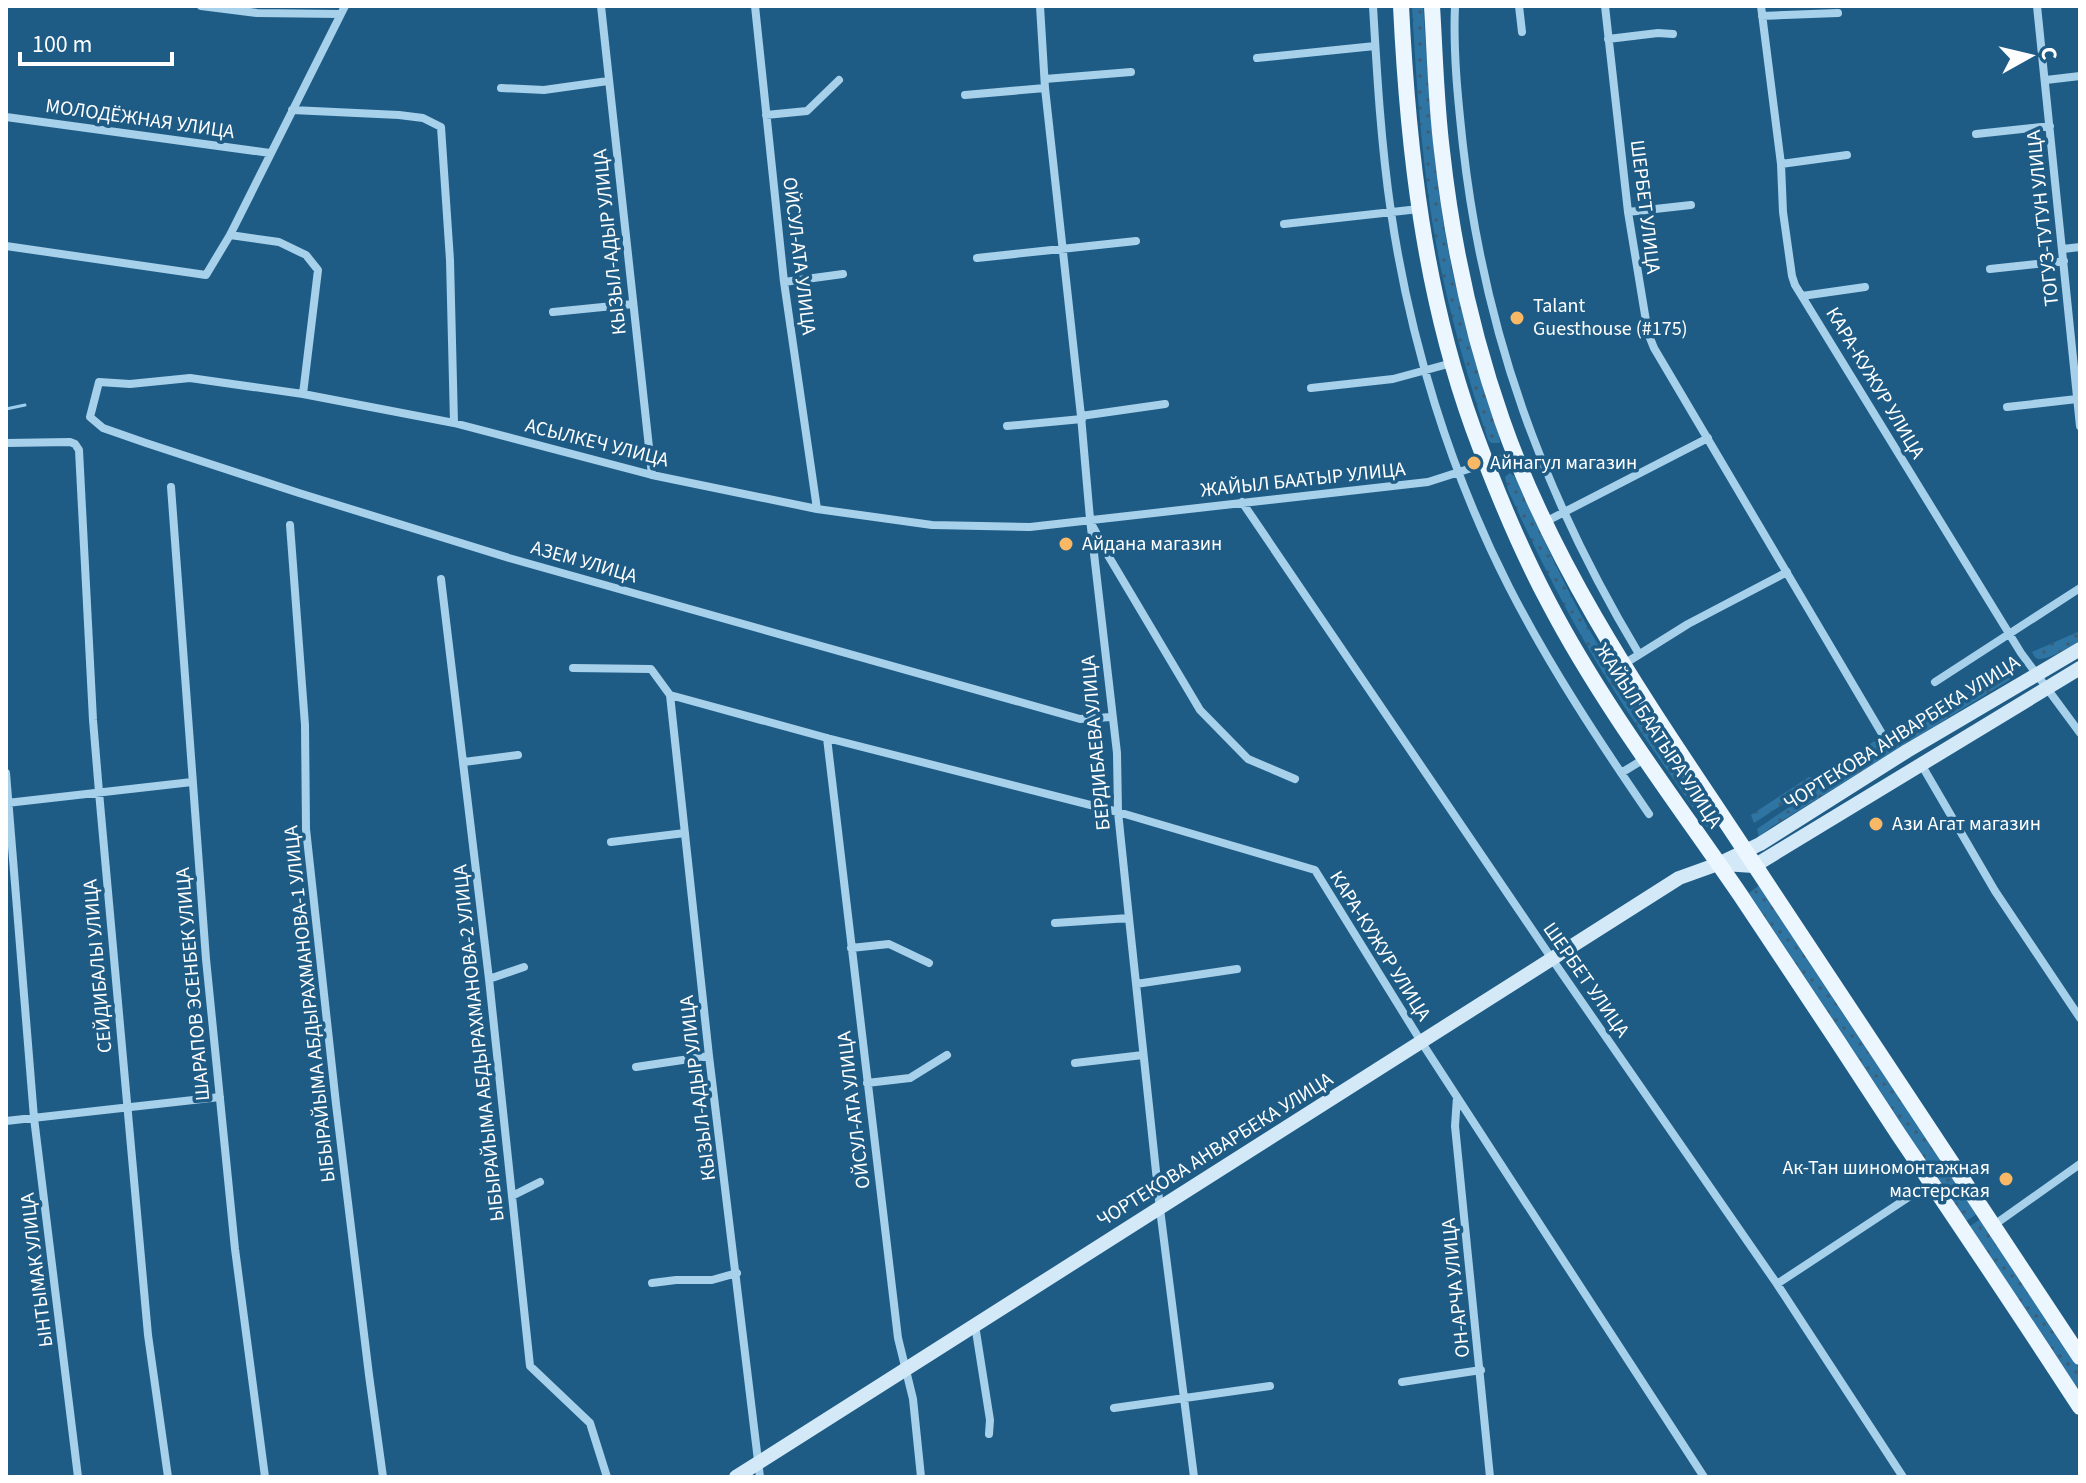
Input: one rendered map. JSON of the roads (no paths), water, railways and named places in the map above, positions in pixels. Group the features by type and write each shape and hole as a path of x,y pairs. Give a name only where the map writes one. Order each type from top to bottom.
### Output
{"main road":[{"name":"ЖАЙЫЛ БААТЫРА УЛИЦА","path":"1401,6 1407,104 1429,268 1452,363 1486,464 1516,537 1551,606 1645,758 2080,1407"},
{"name":"ЖАЙЫЛ БААТЫРА УЛИЦА","path":"1432,6 1439,127 1454,233 1477,333 1502,420 1545,522 1582,596 1670,740 2080,1357"}],"street":[{"path":"6,246 206,275 230,235 343,10 257,13 201,6"},
{"name":"КЫЗЫЛ-АДЫР УЛИЦА","path":"601,6 652,475"},
{"name":"ОЙСУЛ-АТА УЛИЦА","path":"755,6 784,282 817,509"},
{"name":"БЕРДИБАЕВА УЛИЦА","path":"1040,6 1045,84 1117,753 1118,812 1143,1055 1194,1477"},
{"path":"1373,6 1378,104 1391,214 1409,308 1426,371 1460,472 1493,553 1522,612 1562,682 1649,814"},
{"path":"1455,6 1457,88 1473,221 1487,291 1518,399 1542,465 1601,588 1639,654"},
{"path":"1519,6 1522,32"},
{"name":"ШЕРБЕТ УЛИЦА","path":"1605,6 1628,212 1648,333 1881,732"},
{"name":"КАРА-КУЖУР УЛИЦА","path":"1761,6 1792,276 2009,633 2080,733"},
{"name":"ТОГУЗ-ТУТУН УЛИЦА","path":"2037,6 2080,426"},
{"path":"1762,16 1838,13"},
{"path":"1608,39 1673,34"},
{"path":"1257,58 1375,46"},
{"path":"965,95 1131,72"},
{"path":"2046,80 2080,76"},
{"path":"766,115 807,111 839,80"},
{"path":"501,88 544,90 608,81"},
{"path":"292,110 399,115 423,118 441,127 450,260 454,423"},
{"name":"МОЛОДЁЖНАЯ УЛИЦА","path":"6,117 270,153"},
{"path":"1976,134 2050,126"},
{"path":"1781,164 1847,155"},
{"path":"1628,212 1691,205"},
{"path":"1284,224 1419,209"},
{"path":"230,235 279,242 306,255 318,270 303,394"},
{"path":"977,258 1136,241"},
{"path":"2063,249 2080,247"},
{"path":"1990,269 2064,261"},
{"path":"784,282 843,274"},
{"path":"1802,296 1865,287"},
{"path":"553,312 633,304"},
{"path":"1311,388 1393,379 1452,363"},
{"name":"АСЫЛКЕЧ УЛИЦА","path":"99,382 130,384 190,378 303,394 454,423 652,475 817,509 932,525 1030,527 1090,519"},
{"name":"АЗЕМ УЛИЦА","path":"99,382 90,417 103,428 188,457 509,558 792,639 1080,719 1111,717"},
{"path":"2007,407 2077,399"},
{"path":"1007,426 1165,404"},
{"path":"1545,522 1708,438"},
{"name":"СЕЙДИБАЛЫ УЛИЦА","path":"6,443 70,442 79,450 99,792 148,1335 168,1477"},
{"name":"ЖАЙЫЛ БААТЫР УЛИЦА","path":"1090,519 1428,482 1515,454"},
{"name":"ШАРАПОВ ЭСЕНБЕК УЛИЦА","path":"171,487 206,959 235,1249 265,1477"},
{"name":"ШЕРБЕТ УЛИЦА","path":"1242,502 1777,1284 1903,1477"},
{"path":"1090,519 1109,557 1200,710 1248,759 1295,779"},
{"name":"ЫБЫРАЙЫМА АБДЫРАХМАНОВА-1 УЛИЦА","path":"290,525 305,725 306,829 343,1164 383,1477"},
{"path":"1623,665 1688,624 1787,572"},
{"name":"ЫБЫРАЙЫМА АБДЫРАХМАНОВА-2 УЛИЦА","path":"441,579 489,979 530,1366 590,1423 607,1477"},
{"path":"1935,682 2080,588"},
{"name":"ЧОРТЕКОВА АНВАРБЕКА УЛИЦА","path":"1750,859 2036,674 2080,649"},
{"path":"573,668 651,669 670,695"},
{"name":"ЧОРТЕКОВА АНВАРБЕКА УЛИЦА","path":"1750,859 1921,764 2080,668"},
{"name":"КЫЗЫЛ-АДЫР УЛИЦА","path":"670,695 709,1056 759,1470"},
{"name":"КАРА-КУЖУР УЛИЦА","path":"670,695 1118,812 1315,870 1422,1043 1704,1477"},
{"name":"ОЙСУЛ-АТА УЛИЦА","path":"827,738 898,1338 913,1399 921,1477"},
{"path":"464,762 518,755"},
{"path":"1621,773 1645,758"},
{"path":"1921,764 1995,891 2080,1018"},
{"name":"ЫНТЫМАК УЛИЦА","path":"6,773 34,1118 78,1477"},
{"path":"8,803 192,782"},
{"path":"611,842 685,833"},
{"path":"1718,864 1750,859"},
{"name":"ЧОРТЕКОВА АНВАРБЕКА УЛИЦА","path":"736,1477 759,1470 905,1369 1679,878 1718,864"},
{"path":"1055,923 1129,918"},
{"path":"851,948 889,944 929,963"},
{"path":"489,979 524,967"},
{"path":"1136,984 1237,969"},
{"path":"867,1083 910,1078 947,1055"},
{"path":"1075,1063 1143,1055"},
{"path":"636,1067 709,1056"},
{"path":"6,1121 220,1097"},
{"name":"ОН-АРЧА УЛИЦА","path":"1457,1097 1455,1126 1490,1477"},
{"path":"1994,1225 2080,1164"},
{"path":"512,1196 540,1182"},
{"path":"1777,1284 1931,1182"},
{"path":"652,1283 712,1280 737,1273"},
{"path":"975,1325 990,1420 989,1434"},
{"path":"1402,1382 1481,1370"},
{"path":"1114,1408 1270,1386"}],"waterway":[{"path":"6,409 25,405"}],"place":[{"name":"Talant Guesthouse (#175)","path":"1517,318"},
{"name":"Айнагул магазин","path":"1474,463"},
{"name":"Айдана магазин","path":"1066,544"},
{"name":"Ази Агат магазин","path":"1876,824"},
{"name":"Ак-Тан шиномонтажная мастерская","path":"2006,1179"}]}
